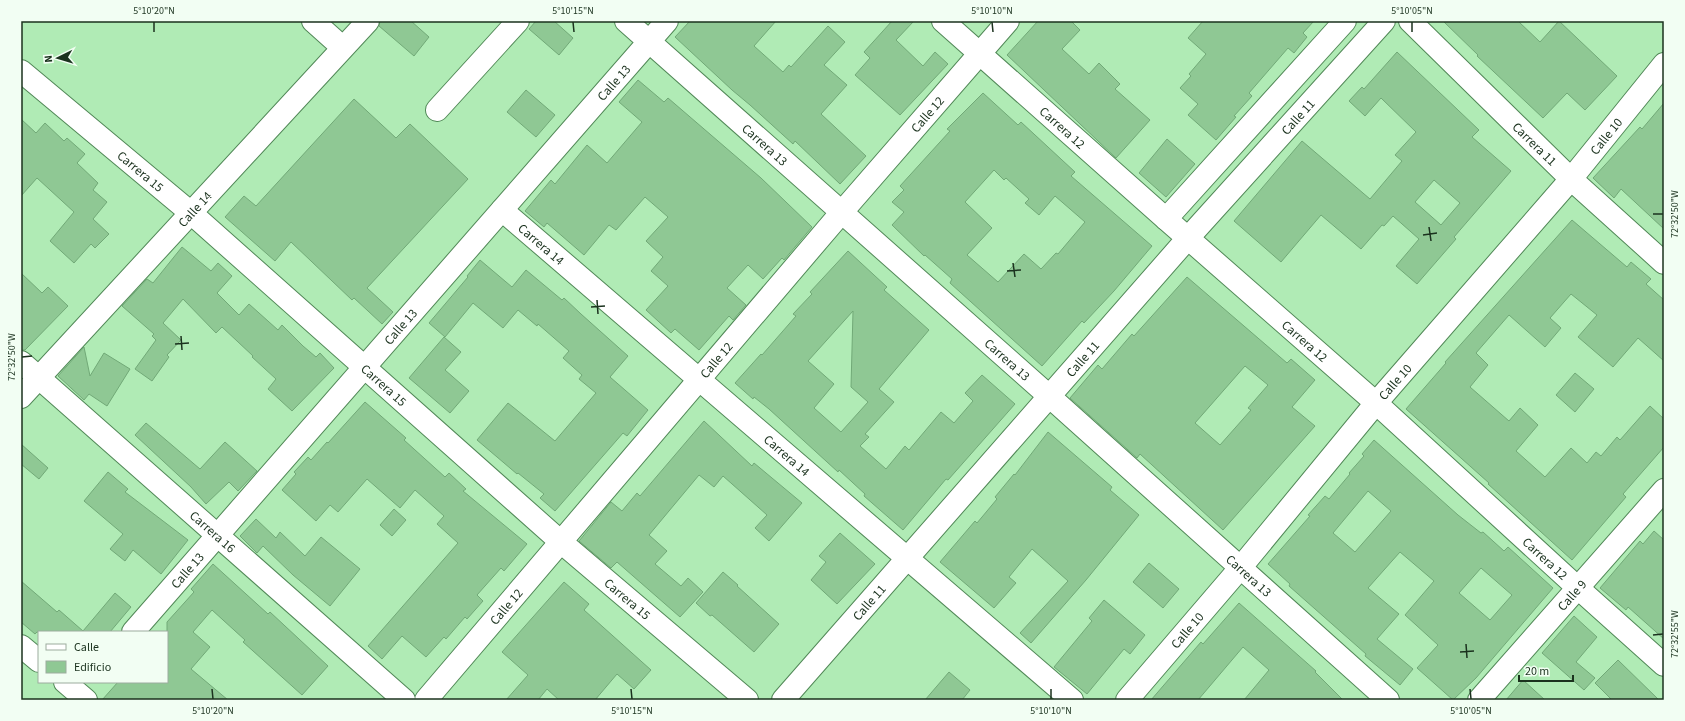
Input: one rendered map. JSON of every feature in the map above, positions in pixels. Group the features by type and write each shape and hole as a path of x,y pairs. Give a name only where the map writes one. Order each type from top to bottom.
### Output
{"street":[{"path":"313,21 342,47"},
{"name":"Calle 14","path":"21,397 342,47 368,21"},
{"path":"437,110 518,21"},
{"name":"Carrera 13","path":"626,21 1241,567 1388,700"},
{"name":"Calle 13","path":"134,631 667,21"},
{"name":"Carrera 12","path":"943,21 1376,403 1664,665"},
{"name":"Calle 12","path":"426,700 841,213 1008,21"},
{"path":"1166,219 1345,21"},
{"name":"Calle 11","path":"783,700 1188,238 1384,21"},
{"name":"Carrera 11","path":"1410,21 1571,178 1664,263"},
{"name":"Calle 10","path":"1127,700 1241,567 1376,403 1571,178 1664,64"},
{"name":"Carrera 15","path":"21,70 191,213 561,542 747,700"},
{"name":"Carrera 14","path":"502,210 1072,700"},
{"name":"Carrera 16","path":"21,362 404,700"},
{"name":"Calle 9","path":"1479,700 1664,490"},
{"path":"21,646 38,660"}],"building":[{"path":"380,21 411,21 429,37 414,56 379,26"},
{"path":"536,21 554,21 573,38 559,55 529,29"},
{"path":"690,21 776,21 754,46 783,72 789,65 791,67 828,26 845,42 824,65 847,85 821,114 866,156 840,184 795,141 793,144 675,37"},
{"path":"892,21 914,21 896,40 923,66 935,52 948,64 900,115 855,75 870,58 864,52"},
{"path":"1038,21 1071,21 1080,30 1062,49 1089,74 1099,63 1120,84 1115,89 1150,120 1116,158 1007,55"},
{"path":"1203,21 1314,21 1303,33 1307,37 1294,53 1288,48 1249,93 1252,96 1234,116 1236,117 1216,140 1188,115 1198,104 1180,88 1191,76 1189,74 1206,54 1188,38"},
{"path":"1443,21 1518,21 1540,42 1559,21 1617,76 1585,110 1567,93 1543,118 1477,56 1478,55"},
{"path":"1397,52 1479,130 1472,137 1511,171 1454,237 1456,239 1417,284 1396,266 1419,239 1393,216 1384,226 1382,225 1361,249 1321,215 1281,262 1234,221 1302,141 1370,199 1402,161 1395,155 1416,132 1381,98 1365,116 1349,101 1362,87 1364,89","holes":["1434,180 1460,203 1441,225 1415,202"]},
{"path":"638,80 664,102 668,98 761,178 812,227 784,260 782,258 763,279 748,265 727,288 746,305 733,320 729,316 699,350 675,329 671,333 646,310 668,286 651,271 663,257 646,241 668,217 645,197 616,230 609,225 584,255 547,223 544,227 525,211 551,180 555,184 587,145 607,163 642,122 619,102"},
{"path":"526,90 555,115 536,137 507,112"},
{"path":"983,93 1018,125 1021,122 1075,172 1071,176 1152,246 1114,291 1084,323 1082,321 1042,366 950,283 952,279 925,255 924,256 892,225 904,212 892,202 904,190 900,186 950,131 947,129","holes":["994,170 1004,180 1006,178 1029,199 1025,203 1039,215 1055,196 1085,222 1058,254 1056,253 1041,269 1024,254 998,282 967,255 992,228 965,202"]},
{"path":"354,99 396,138 410,124 468,179 367,288 393,312 382,324 354,298 352,300 291,242 275,261 225,217 244,196 256,206"},
{"path":"1664,103 1664,229 1621,189 1614,198 1593,178 1640,127 1642,129"},
{"path":"21,119 36,133 45,123 64,141 67,138 85,154 77,163 98,183 93,190 107,202 93,219 109,234 95,248 91,244 74,263 50,241 74,212 37,178 21,196"},
{"path":"1167,139 1195,164 1166,197 1139,173"},
{"path":"1572,220 1627,267 1631,262 1651,279 1646,284 1664,300 1664,361 1638,338 1613,367 1578,337 1597,315 1571,294 1550,318 1561,328 1545,347 1509,315 1476,353 1488,365 1470,387 1509,421 1520,408 1538,425 1516,451 1545,477 1571,448 1587,463 1596,452 1601,456 1617,437 1620,440 1650,406 1664,419 1664,447 1623,494 1626,497 1572,560 1406,409 1446,363 1445,362"},
{"path":"182,247 211,271 218,263 232,276 217,293 239,315 249,304 278,330 282,325 316,357 320,353 334,368 292,411 268,389 276,379 222,327 216,333 183,299 163,323 181,340 167,355 169,357 152,381 135,369 156,340 152,336 154,334 122,306 147,279 153,283"},
{"path":"848,251 887,287 884,290 929,330 879,389 894,402 865,434 869,437 860,446 886,469 905,446 909,450 941,412 954,423 973,401 965,393 982,375 1015,404 948,480 946,479 903,530 864,496 865,494 839,470 838,472 769,409 754,397 753,399 735,383 796,316 793,314 812,294 810,292","holes":["853,311 851,387 868,402 841,432 814,408 834,384 808,361"]},
{"path":"480,260 512,287 526,270 562,300 564,298 628,356 610,377 648,410 627,436 623,433 555,511 540,498 544,494 518,473 517,474 477,440 508,403 555,441 596,393 579,379 582,375 563,358 569,351 538,324 537,326 518,310 503,328 473,303 445,337 429,323 468,277 467,276"},
{"path":"21,273 42,293 48,287 68,306 25,350 21,350"},
{"path":"1187,277 1287,363 1291,359 1315,380 1292,407 1315,426 1223,530 1140,454 1137,458 1070,398 1098,365 1102,369 1132,334 1134,336","holes":["1245,366 1268,385 1248,408 1251,410 1220,445 1195,423"]},
{"path":"444,337 461,352 445,370 469,391 450,413 409,378"},
{"path":"84,347 90,376 104,353 130,369 107,406 89,394 84,400 58,376"},
{"path":"1575,373 1594,389 1575,412 1556,395"},
{"path":"365,402 406,438 404,440 445,477 449,473 466,489 463,491 527,544 504,571 501,568 477,595 483,601 467,619 465,617 446,639 444,637 426,657 402,636 382,659 368,646 458,543 437,524 444,516 415,490 400,508 367,479 338,512 330,505 316,521 282,490 296,474 294,472 308,457 311,460"},
{"path":"704,421 752,466 754,463 802,503 769,541 755,528 767,515 723,476 714,487 699,475 649,535 667,551 655,564 681,586 688,578 703,592 680,617 617,562 611,568 579,541 611,502 622,511 637,493 640,496"},
{"path":"146,423 200,469 225,442 257,471 238,491 229,482 206,504 191,487 135,435"},
{"path":"1048,432 1112,487 1110,490 1139,515 1086,580 1031,643 1020,633 1068,581 1032,549 1009,577 1016,583 994,608 940,562 975,521 977,523 997,499 995,497 1014,474 1015,475"},
{"path":"1374,440 1458,515 1481,533 1483,532 1504,551 1508,547 1553,588 1476,678 1453,700 1417,668 1438,645 1405,615 1434,581 1400,552 1368,588 1399,614 1377,639 1413,669 1400,685 1365,656 1366,654 1289,586 1290,584 1268,564 1310,516 1308,515 1325,496 1329,499 1364,456 1362,454","holes":["1368,491 1391,511 1355,552 1333,533","1481,568 1512,595 1490,620 1459,593"]},
{"path":"21,444 48,468 39,479 21,464"},
{"path":"108,472 128,489 125,492 188,540 161,574 133,550 125,561 110,549 123,534 84,501"},
{"path":"394,509 406,520 392,536 380,525"},
{"path":"256,519 276,538 280,532 305,556 321,537 360,569 330,606 293,575 263,546 257,553 240,536"},
{"path":"1654,531 1664,540 1664,639 1628,607 1626,610 1600,588 1640,541 1643,544"},
{"path":"840,533 875,564 837,604 811,580 826,562 819,556"},
{"path":"1149,563 1179,589 1163,608 1133,582"},
{"path":"213,564 268,614 270,612 328,666 302,695 243,642 245,640 212,610 193,632 210,647 191,669 228,700 102,700 117,683 168,683 167,622 194,592 191,589"},
{"path":"723,572 779,624 754,652 696,603"},
{"path":"21,581 57,612 59,610 83,631 38,631 35,634 21,622"},
{"path":"564,582 589,604 584,610 651,670 634,689 617,674 595,700 559,700 547,689 538,700 506,700 528,675 502,652"},
{"path":"115,593 131,607 111,631 83,631"},
{"path":"1104,600 1145,635 1130,654 1124,649 1087,694 1054,667 1092,621 1089,618"},
{"path":"1239,603 1316,671 1315,672 1343,700 1244,700 1269,670 1243,647 1198,700 1151,700 1201,642 1203,644"},
{"path":"1574,616 1597,637 1576,662 1595,678 1584,690 1542,653"},
{"path":"1618,660 1659,700 1612,700 1595,683"},
{"path":"949,672 970,690 962,700 925,700"},
{"path":"1523,680 1545,700 1506,700"}]}
